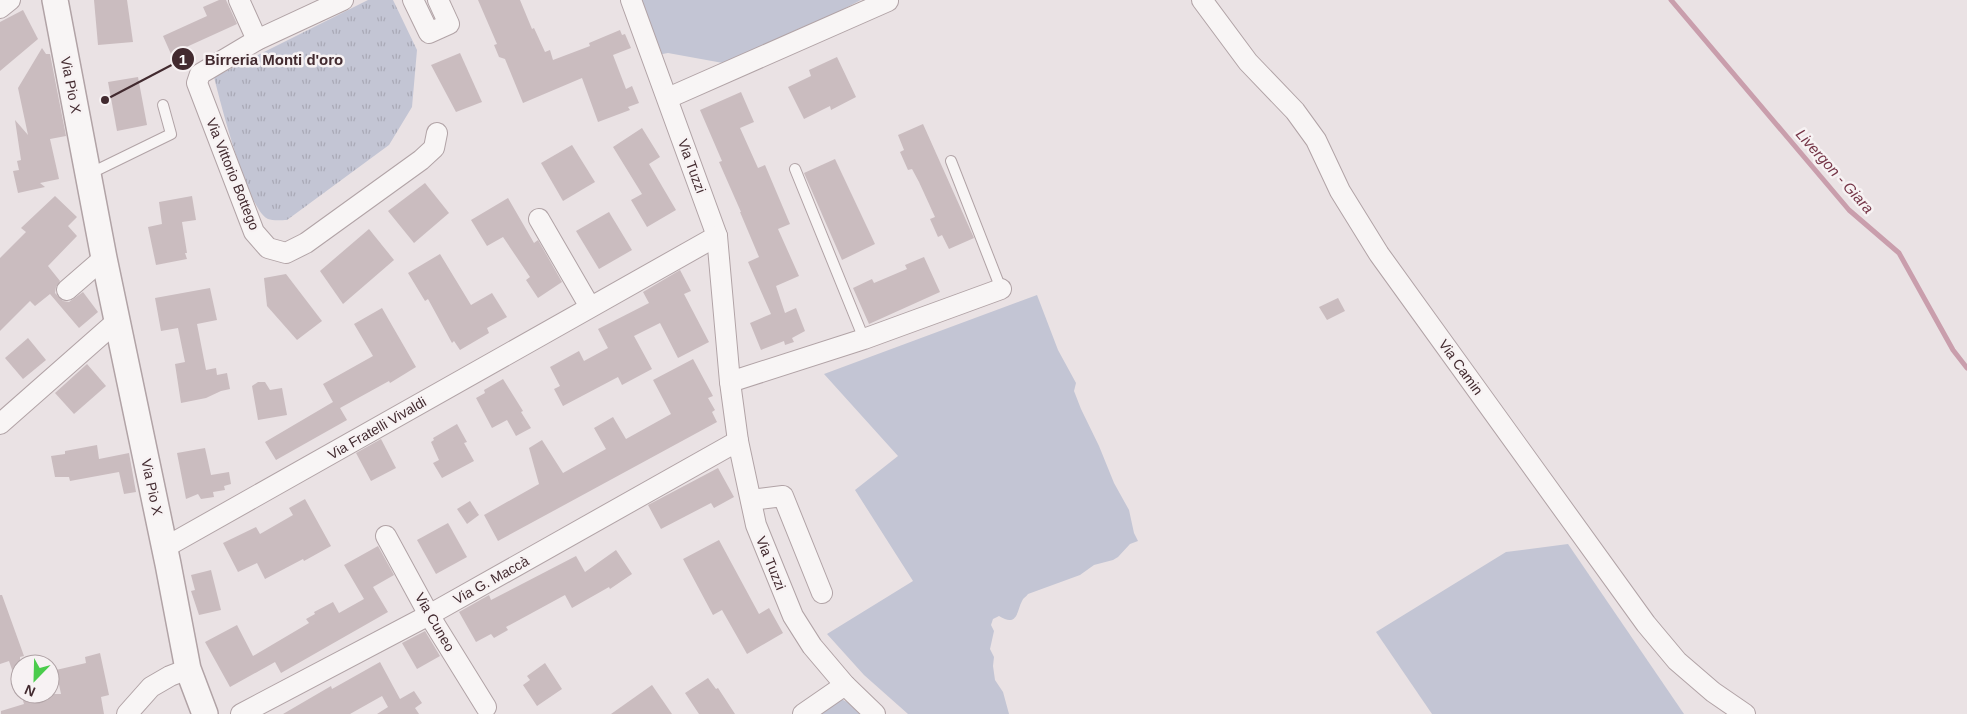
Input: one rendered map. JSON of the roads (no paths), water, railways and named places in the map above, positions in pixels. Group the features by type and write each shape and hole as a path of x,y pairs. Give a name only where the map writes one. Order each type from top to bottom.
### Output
{"street":[{"path":"0,8 10,0"},
{"name":"Via Pio X","path":"55,0 104,258 188,669 204,714"},
{"path":"239,0 256,40"},
{"name":"Via Vittorio Bottego","path":"344,0 256,40 200,74 197,83 254,232 268,248 286,253 306,243 421,160 434,148 437,133"},
{"path":"413,0 429,33 449,24 438,0"},
{"name":"Via Tuzzi","path":"631,0 717,236 730,382 738,441 756,524 793,616 812,646 845,685 875,714"},
{"name":"Via Camin","path":"1202,0 1248,62 1295,111 1316,140 1340,190 1379,254 1646,624 1677,660 1713,692 1745,714"},
{"path":"668,98 888,1"},
{"path":"539,219 590,307"},
{"name":"Via Fratelli Vivaldi","path":"164,548 717,236"},
{"path":"66,290 104,258"},
{"path":"730,382 864,339 1001,289"},
{"path":"0,424 117,321"},
{"name":"Via G. Maccà","path":"241,714 429,615 738,441"},
{"path":"751,500 783,496 822,593"},
{"name":"Via Cuneo","path":"386,536 429,615 486,712"},
{"path":"127,714 151,687 170,676 188,669"},
{"path":"803,714 845,685"}],"lane":[{"path":"89,174 171,134 163,105"},
{"path":"951,160 1001,289"},
{"path":"795,169 864,339"}],"waterway":[{"name":"Livergon - Giara","path":"1671,0 1849,210 1899,253 1953,350 1967,368"}],"place":[{"name":"Birreria Monti d'oro","path":"105,100"}]}
